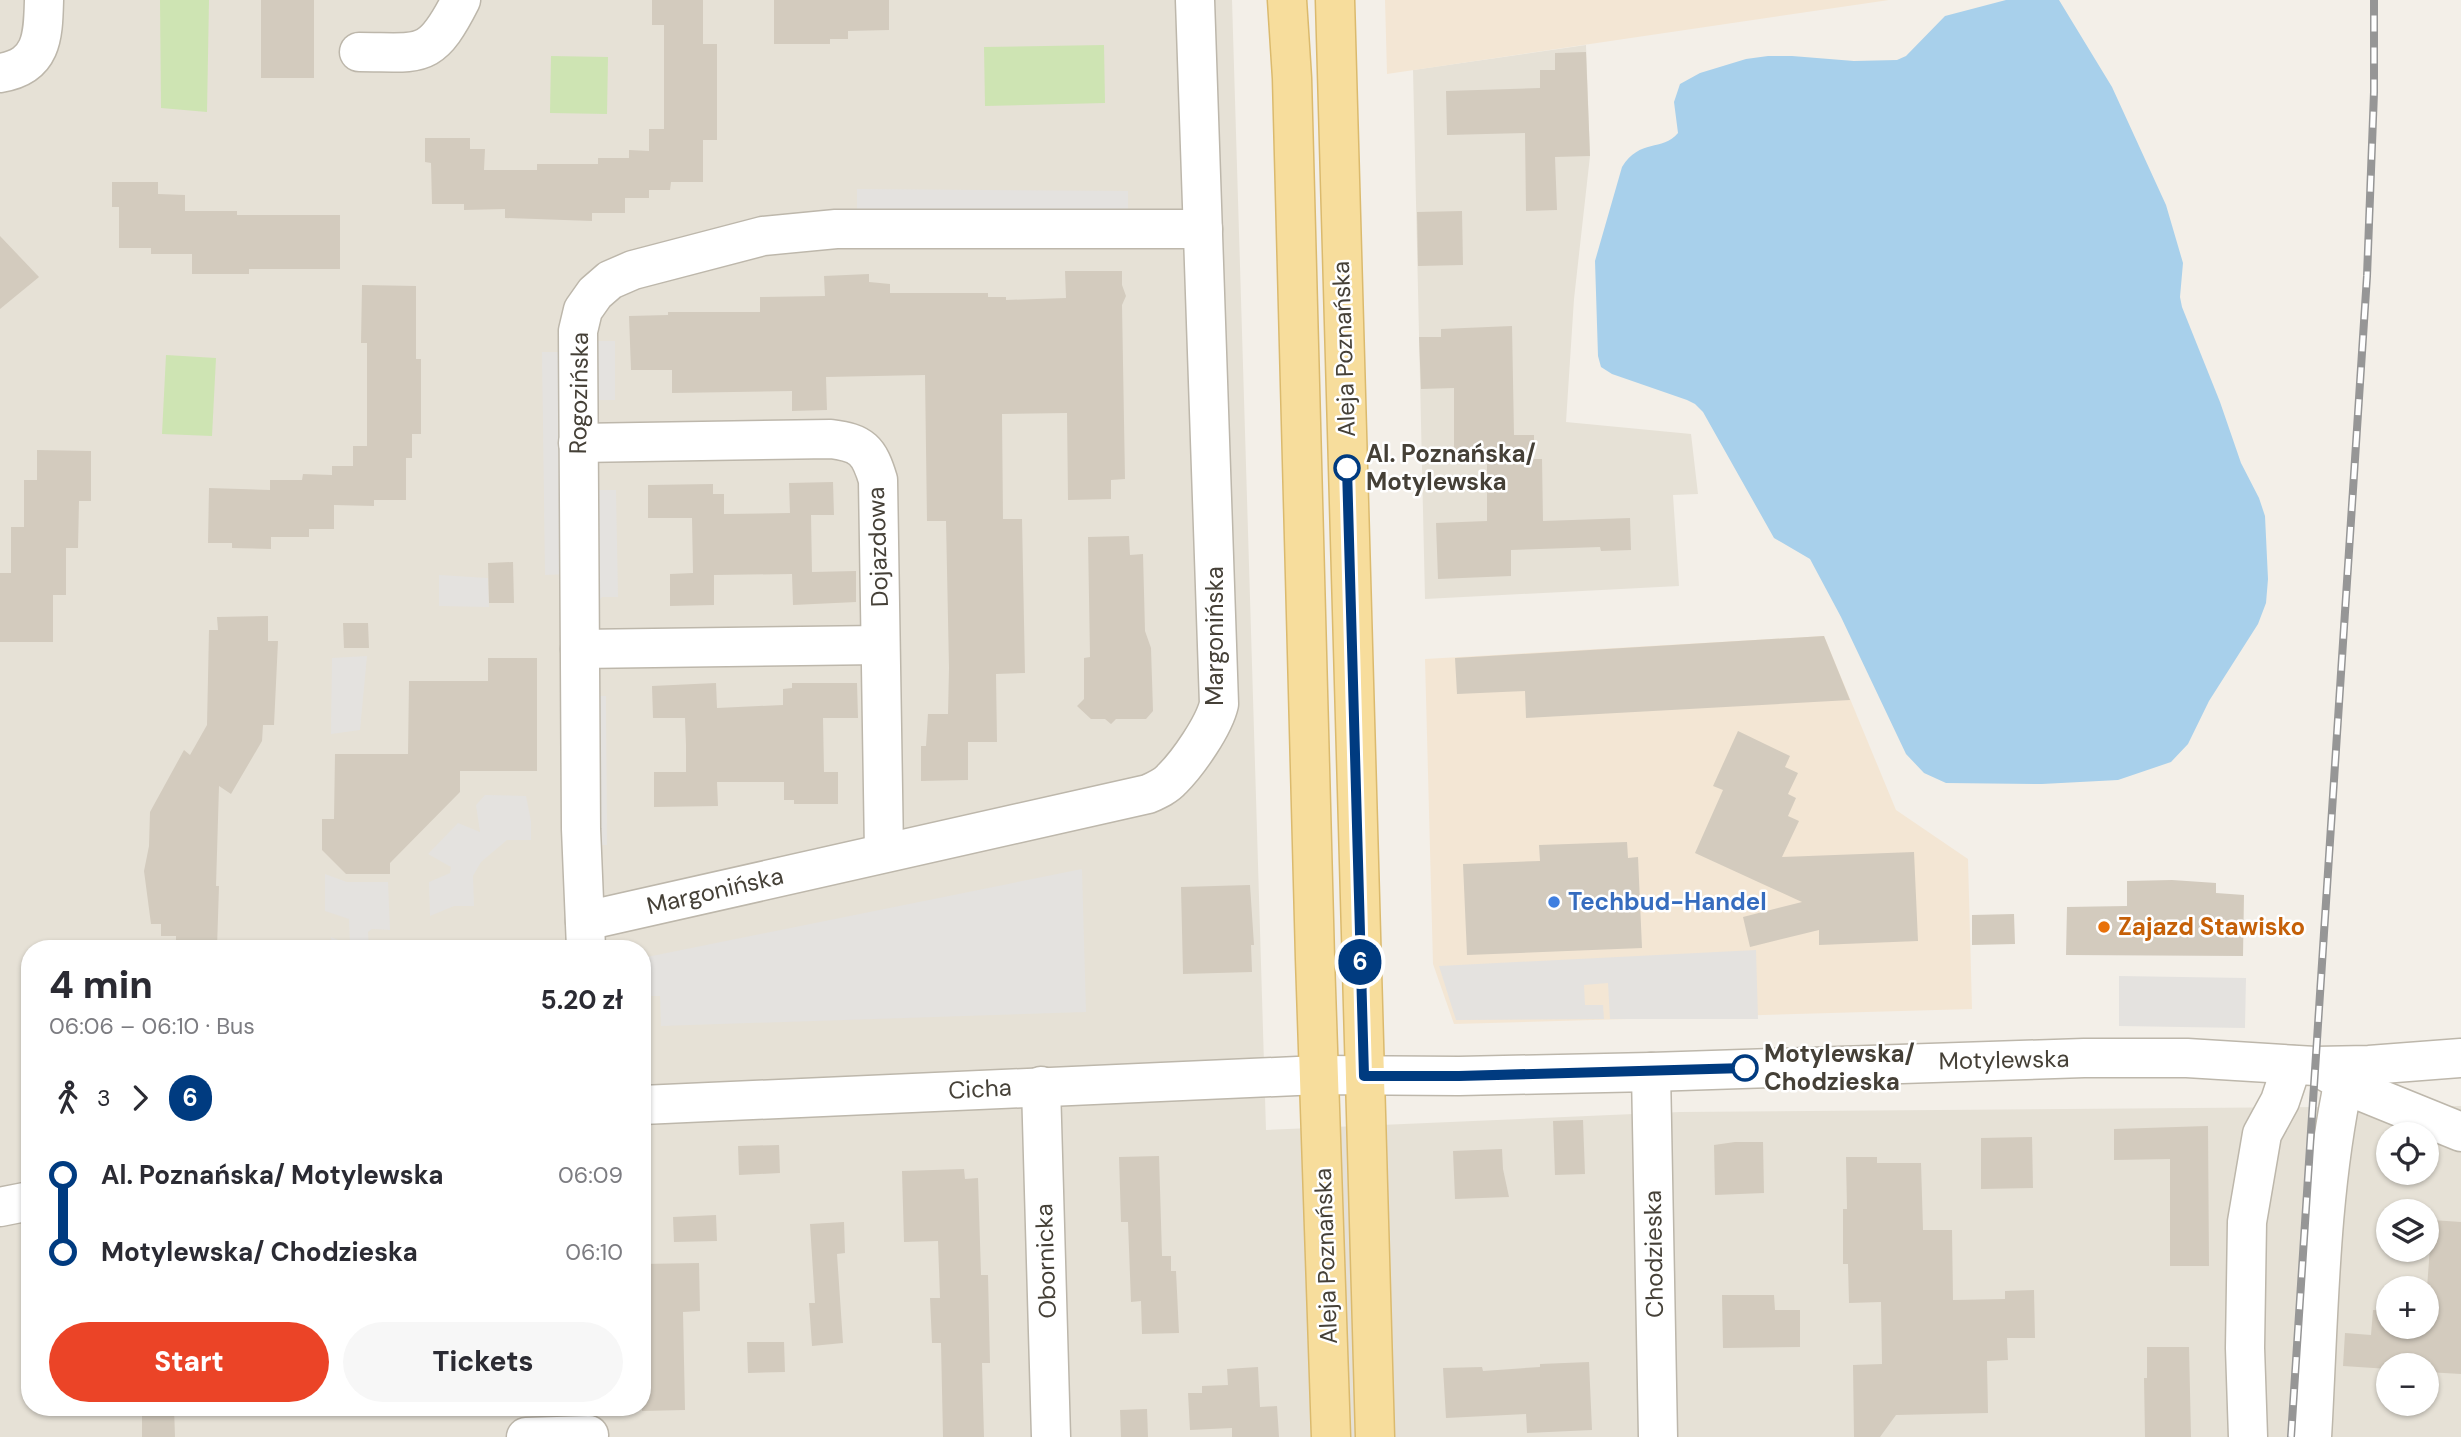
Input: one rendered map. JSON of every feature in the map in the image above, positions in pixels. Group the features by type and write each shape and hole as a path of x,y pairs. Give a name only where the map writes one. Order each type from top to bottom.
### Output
{"main road":[{"name":"Aleja Poznańska","path":"1287,0 1292,78 1331,1437"},
{"name":"Aleja Poznańska","path":"1335,0 1375,1437"}],"street":[{"path":"17,64 41,41 44,0"},
{"path":"359,52 414,52 430,46 442,34 461,0"},
{"name":"Margonińska","path":"586,935 884,852 1148,794 1172,780 1208,730 1219,704 1195,0"},
{"name":"Rogozińska","path":"586,935 582,828 578,331 583,310 594,293 610,280 633,270 763,236 836,229 1203,229"},
{"name":"Dojazdowa","path":"578,443 831,439 850,441 863,448 873,464 878,480 884,852"},
{"path":"580,649 880,645"},
{"name":"Motylewska","path":"1364,1076 1651,1072 2084,1058 2187,1058 2317,1070 2365,1093 2461,1132"},
{"path":"2248,1437 2245,1348 2247,1222 2262,1134 2280,1101 2317,1070 2461,1058"},
{"path":"2312,1437 2323,1229 2337,1111 2317,1070"},
{"name":"Chodzieska","path":"1651,1072 1658,1437"},
{"path":"1319,1075 1364,1076"},
{"name":"Cicha","path":"651,1105 1319,1075"},
{"name":"Obornicka","path":"1041,1086 1051,1437"},
{"path":"0,1207 21,1203"},
{"path":"526,1437 589,1426"}],"shaded area":[{"path":"0,0 1232,0 1266,1130 1680,1112 2461,1106 2461,1437 0,1437"},
{"path":"1385,0 1889,0 1387,74"},
{"path":"1586,45 1590,156 1574,299 1566,422 1691,434 1698,494 1673,495 1679,586 1425,599 1413,70"},
{"path":"857,189 1128,191 1128,218 857,216"},
{"path":"592,341 615,341 615,400 591,400"},
{"path":"542,352 565,352 568,574 545,575"},
{"path":"591,482 600,490 616,490 618,597 602,597 594,607"},
{"path":"439,575 488,578 489,607 439,606"},
{"path":"1824,636 1896,810 1968,859 1972,1009 1454,1024 1433,964 1425,659"},
{"path":"367,656 360,730 331,734 332,658"},
{"path":"594,696 606,696 607,845 594,845"},
{"path":"485,795 526,796 531,821 531,840 507,840 481,862 473,876 474,906 454,906 430,916 429,882 450,873 451,867 428,854 458,823 480,832 476,805"},
{"path":"1082,869 1086,1012 661,1026 660,996 651,996 651,956"},
{"path":"325,874 347,882 388,882 390,930 372,929 368,932 368,940 350,940 349,919 325,911"},
{"path":"1756,950 1758,1019 1610,1019 1608,983 1584,985 1585,1005 1603,1005 1604,1019 1456,1020 1439,966"},
{"path":"2119,976 2246,978 2245,1028 2119,1026"}],"green space":[{"path":"160,0 209,0 207,112 161,108"},
{"path":"1104,45 1105,103 985,106 984,47"},
{"path":"551,56 608,57 607,114 550,113"},
{"path":"166,355 216,358 212,436 162,434"}],"water":[{"path":"2006,0 2059,0 2112,87 2166,205 2183,263 2180,297 2182,307 2241,463 2265,516 2268,579 2266,603 2258,624 2209,701 2188,744 2171,762 2118,780 2042,784 1946,783 1924,773 1906,754 1841,617 1810,559 1774,538 1703,412 1687,400 1612,374 1601,367 1598,356 1595,261 1622,167 1636,152 1672,139 1678,133 1674,102 1680,84 1700,73 1746,59 1768,56 1854,61 1897,60 1906,56 1945,16"}],"building":[{"path":"261,0 314,0 314,78 261,78"},
{"path":"652,0 703,0 703,44 717,44 717,140 703,140 703,182 671,182 670,190 649,190 649,198 625,198 625,213 592,213 592,221 505,218 505,209 464,210 464,204 432,204 431,163 425,162 425,138 470,138 470,149 485,149 484,170 537,170 537,164 598,164 598,158 629,158 629,150 649,151 649,129 664,129 664,25 652,25"},
{"path":"774,0 889,0 889,30 848,31 848,39 830,39 830,44 774,44"},
{"path":"1586,52 1590,156 1555,157 1557,210 1526,211 1525,133 1447,135 1446,91 1540,88 1540,70 1555,70 1555,53"},
{"path":"112,182 158,182 158,194 185,195 185,211 237,211 237,215 340,215 340,269 249,269 249,274 192,274 192,254 151,254 151,248 119,248 119,207 112,207"},
{"path":"1462,211 1463,265 1418,266 1417,212"},
{"path":"0,236 39,277 0,309"},
{"path":"1065,271 1122,271 1122,285 1126,296 1122,305 1125,479 1111,480 1111,499 1068,500 1067,413 1002,414 1003,519 1022,519 1025,673 996,674 997,742 968,742 968,780 921,781 921,746 926,746 928,714 948,714 949,668 946,521 927,521 925,375 826,377 827,410 792,411 792,391 672,393 672,370 631,370 629,316 668,315 668,312 760,312 760,297 825,296 824,276 869,274 869,282 890,284 890,293 988,293 988,297 1006,297 1006,300 1066,298"},
{"path":"362,285 416,286 416,359 421,359 421,434 412,434 412,458 406,458 406,500 374,500 374,506 334,505 334,529 309,529 309,537 271,537 271,549 232,548 232,543 208,543 209,488 270,490 270,480 302,480 303,474 332,475 332,466 353,466 353,446 367,446 367,343 361,343"},
{"path":"1512,326 1514,435 1534,435 1534,459 1542,459 1543,521 1630,518 1631,550 1601,551 1600,547 1511,550 1511,576 1438,579 1436,523 1487,521 1487,462 1454,462 1454,388 1421,389 1419,337 1441,337 1441,329"},
{"path":"37,450 91,451 91,501 79,501 78,548 66,548 66,595 53,595 53,642 0,642 0,573 11,573 11,527 24,527 24,480 37,480"},
{"path":"833,482 834,515 811,515 812,572 856,571 856,602 793,605 792,574 714,575 714,605 670,606 670,574 693,573 692,518 648,518 648,485 713,484 713,494 724,494 724,514 790,513 789,483"},
{"path":"1129,536 1130,555 1143,554 1145,631 1151,648 1153,711 1146,719 1116,719 1111,724 1105,719 1091,719 1077,706 1084,699 1084,658 1090,657 1088,537"},
{"path":"513,562 514,603 489,603 488,563"},
{"path":"268,616 268,641 278,641 274,725 263,725 262,741 231,794 219,786 217,940 176,940 176,936 161,936 161,924 151,924 144,871 149,846 150,812 184,750 190,755 207,725 209,630 218,630 217,617"},
{"path":"343,623 368,623 369,648 344,648"},
{"path":"1824,636 1850,700 1526,718 1525,691 1457,694 1455,658"},
{"path":"488,658 537,658 537,771 460,771 460,792 390,863 390,874 346,874 322,850 322,819 334,819 335,754 408,754 409,681 488,681"},
{"path":"716,683 717,708 783,705 783,689 792,688 792,683 857,683 858,718 823,718 824,772 838,772 838,804 794,804 794,800 784,800 784,782 717,782 718,806 654,807 654,772 686,772 686,745 685,718 653,718 652,686"},
{"path":"1738,731 1790,756 1785,767 1798,773 1788,794 1796,798 1788,816 1799,821 1782,857 1914,852 1918,941 1819,945 1819,930 1750,947 1743,917 1802,902 1695,853 1723,790 1713,786"},
{"path":"1627,842 1628,858 1638,857 1642,948 1467,955 1463,864 1540,861 1539,845"},
{"path":"2127,881 2216,883 2216,893 2244,895 2243,956 2066,955 2067,907 2127,906"},
{"path":"1250,885 1254,945 1251,945 1252,972 1183,974 1181,887"},
{"path":"2014,914 2015,944 1972,945 1972,915"},
{"path":"1583,1120 1585,1174 1555,1175 1553,1121"},
{"path":"2208,1126 2209,1266 2170,1266 2170,1159 2114,1160 2114,1129"},
{"path":"2032,1137 2033,1188 1981,1189 1981,1138"},
{"path":"1763,1142 1764,1193 1715,1195 1714,1145"},
{"path":"779,1145 780,1173 739,1175 738,1146"},
{"path":"1502,1149 1509,1197 1455,1199 1453,1151"},
{"path":"1159,1156 1162,1256 1171,1256 1171,1271 1176,1271 1179,1333 1142,1334 1141,1301 1131,1302 1128,1222 1121,1222 1119,1157"},
{"path":"1846,1157 1877,1157 1877,1163 1921,1163 1923,1230 1952,1230 1953,1300 2005,1299 2005,1291 2034,1290 2035,1338 2007,1338 2008,1360 1987,1361 1988,1413 1896,1415 1880,1437 1854,1437 1853,1365 1882,1364 1881,1302 1849,1303 1848,1264 1843,1264 1843,1209 1847,1209"},
{"path":"964,1169 965,1179 978,1178 981,1275 988,1275 990,1363 982,1363 984,1437 943,1437 941,1343 932,1343 930,1298 940,1298 938,1241 904,1242 902,1171"},
{"path":"716,1215 717,1241 674,1242 673,1217"},
{"path":"2439,1220 2461,1222 2461,1374 2439,1373 2439,1353 2376,1353 2376,1368 2343,1366 2345,1333 2371,1335 2373,1310 2376,1310 2376,1339 2439,1339 2439,1276 2428,1276 2429,1262 2439,1262"},
{"path":"844,1222 845,1253 837,1254 843,1343 812,1346 809,1303 815,1303 810,1224"},
{"path":"699,1263 700,1311 683,1312 685,1410 651,1411 651,1264"},
{"path":"1722,1295 1774,1295 1775,1310 1800,1310 1800,1347 1723,1348"},
{"path":"747,1342 784,1342 785,1372 748,1373"},
{"path":"2147,1347 2189,1347 2191,1437 2145,1437 2144,1378 2147,1378"},
{"path":"1589,1362 1592,1430 1527,1433 1526,1414 1446,1418 1443,1368 1482,1367 1483,1371 1540,1367 1540,1364"},
{"path":"1258,1367 1260,1407 1277,1406 1279,1437 1232,1437 1232,1428 1190,1430 1188,1393 1202,1393 1202,1386 1228,1385 1227,1369"},
{"path":"1147,1409 1148,1437 1121,1437 1120,1410"},
{"path":"142,1416 174,1416 175,1437 142,1437"}],"railway":[{"path":"2291,1437 2367,276 2374,92 2374,0"}],"bus line":[{"name":"6","path":"1347,468 1364,1076 1745,1068"}],"place":[{"name":"Al. Poznańska/ Motylewska","path":"1347,468"},
{"name":"Techbud-Handel","path":"1554,902"},
{"name":"Zajazd Stawisko","path":"2104,927"},
{"name":"Motylewska/ Chodzieska","path":"1745,1068"}]}
